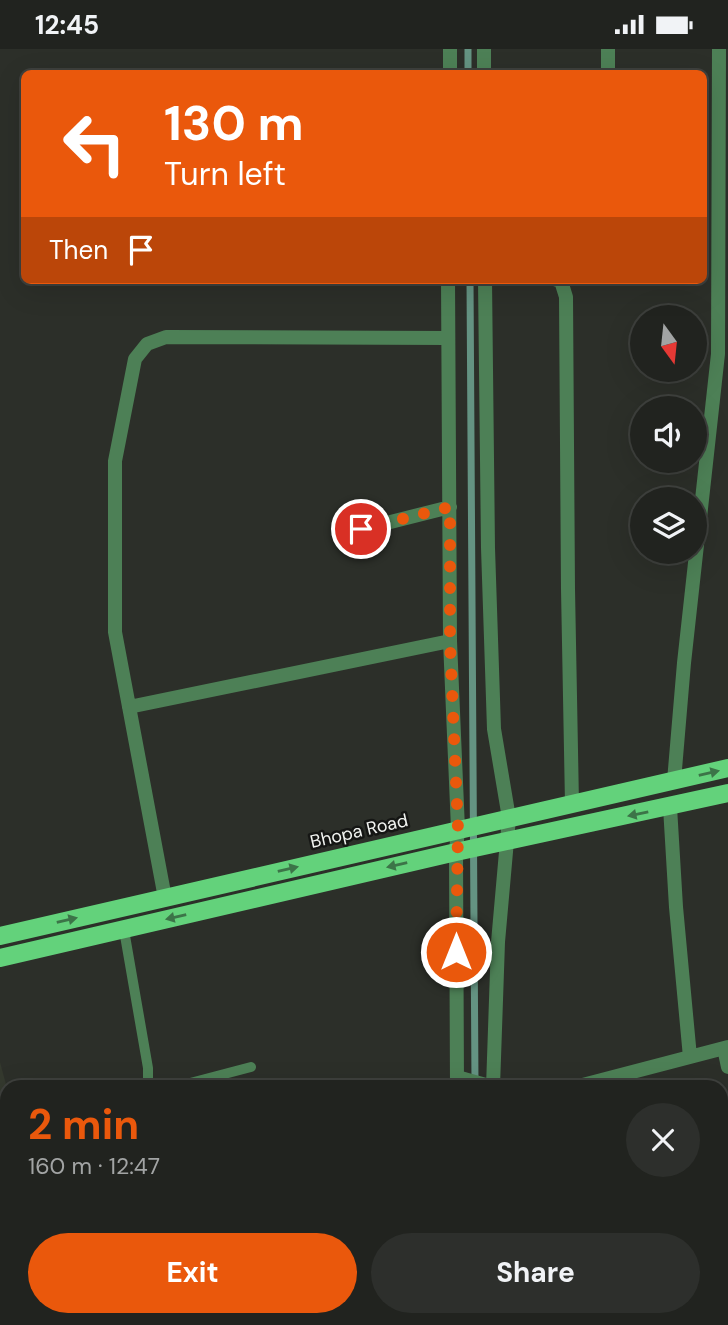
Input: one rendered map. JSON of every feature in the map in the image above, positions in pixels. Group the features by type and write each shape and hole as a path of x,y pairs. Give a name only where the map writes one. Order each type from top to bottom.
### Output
{"main road":[{"name":"Bhopa Road","path":"0,936 728,768"},
{"path":"0,958 460,851 728,793"}],"street":[{"path":"450,49 450,70"},
{"path":"484,62 499,49"},
{"path":"608,49 608,70"},
{"path":"674,781 685,650 718,354 719,49"},
{"path":"448,284 450,642 463,828 460,851 459,1080"},
{"path":"485,284 488,548 494,729 504,819 491,1080"},
{"path":"562,284 566,297 572,804"},
{"path":"165,898 115,632 115,461 135,359 147,344 166,337 448,338"},
{"path":"339,535 450,507"},
{"path":"129,708 450,642"},
{"path":"670,807 690,1057"},
{"path":"602,1080 726,1048 728,1067"}],"lane":[{"path":"124,930 148,1080"},
{"path":"202,1080 251,1067"}],"shaded area":[{"path":"0,1062 5,1080 0,1080"}],"waterway":[{"path":"468,49 468,70"},
{"path":"470,284 475,1080"}],"route":[{"path":"361,529 450,507 450,642 458,829 456,952"}]}
